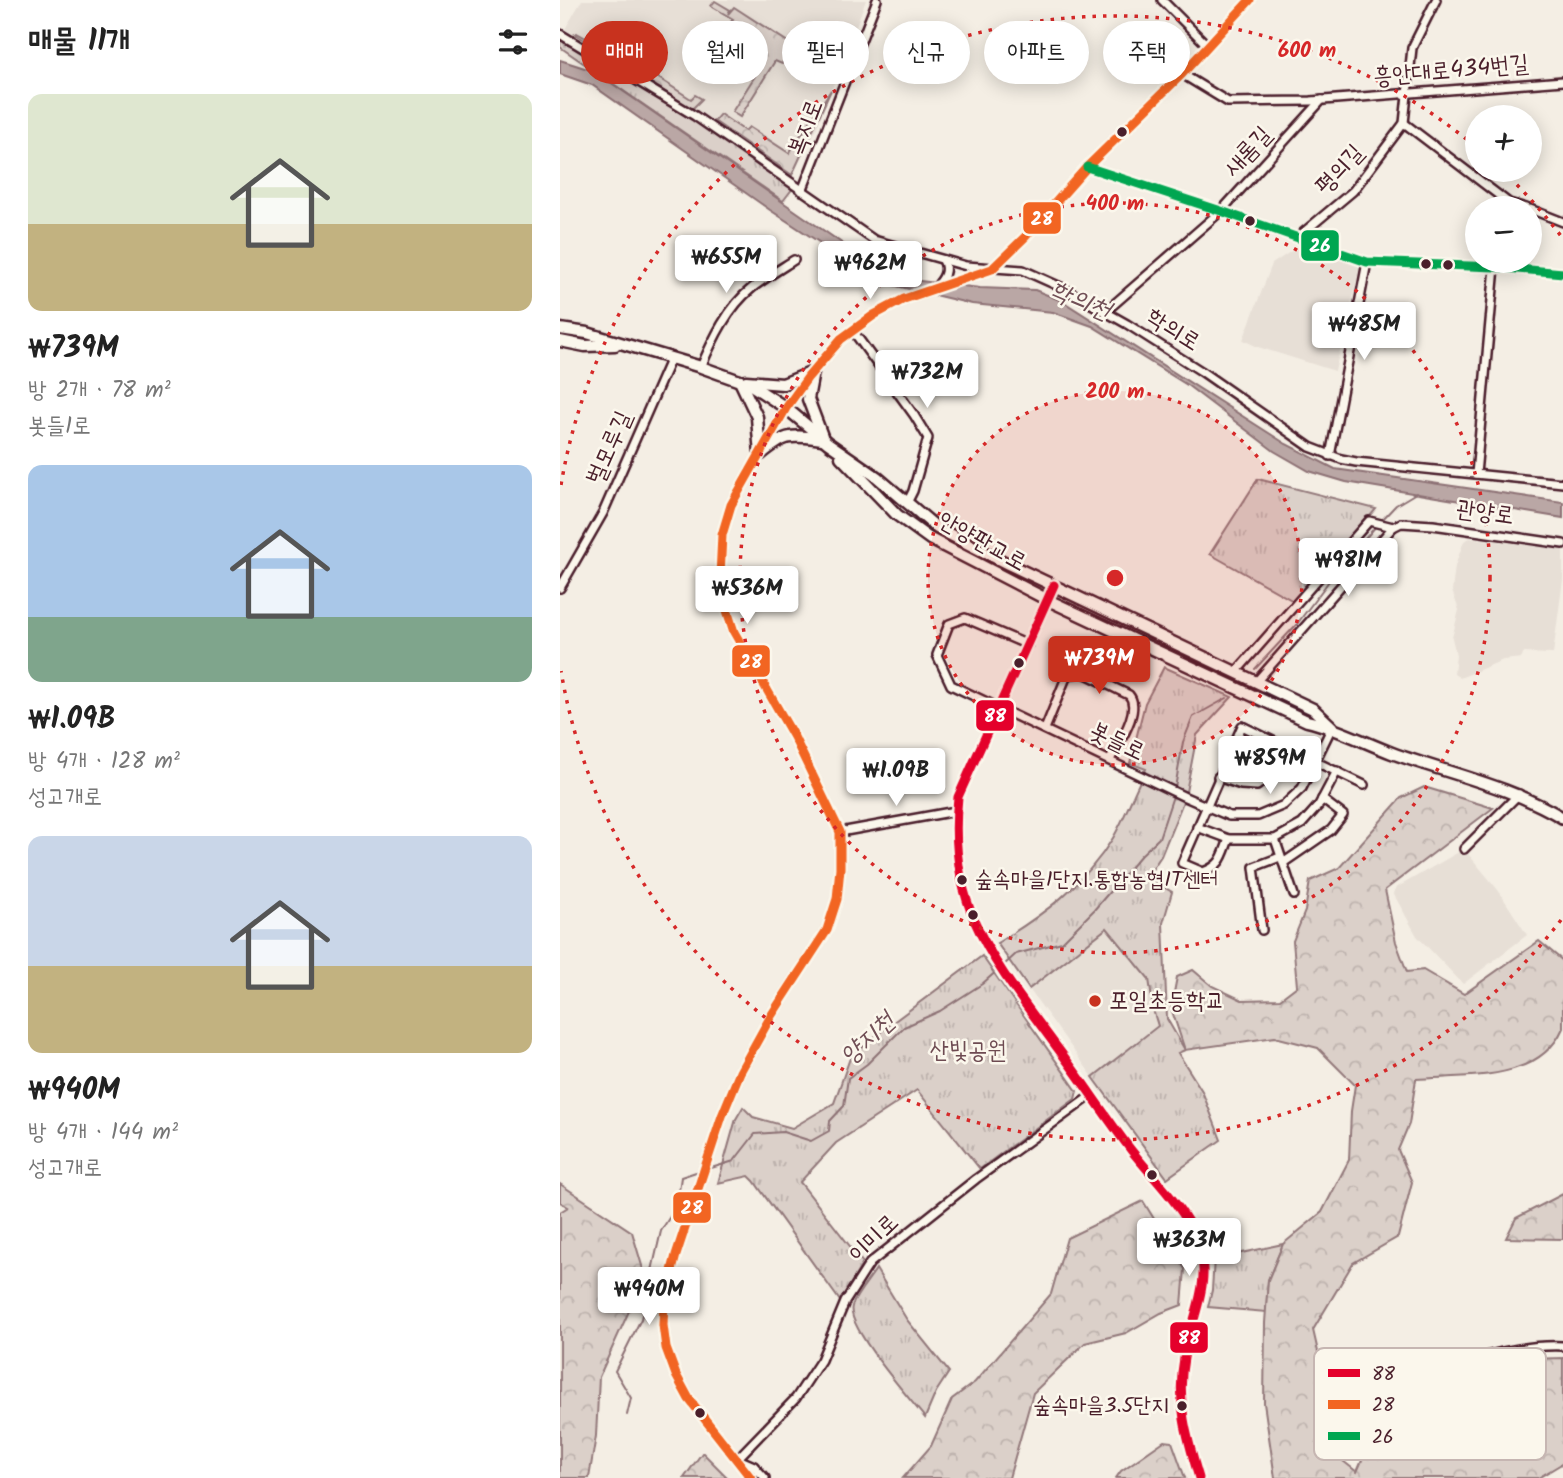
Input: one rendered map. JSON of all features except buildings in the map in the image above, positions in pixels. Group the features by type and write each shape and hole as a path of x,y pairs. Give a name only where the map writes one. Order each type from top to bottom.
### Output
{"main road":[{"name":"안양판교로","path":"560,329 587,333 740,380 786,408 946,533 1313,709 1332,727"},
{"name":"안양판교로","path":"560,341 586,346 622,345"},
{"path":"760,455 757,417 740,380 783,384 813,372"},
{"path":"760,455 781,438 789,436 825,441 808,398 813,372"},
{"name":"안양판교로","path":"825,441 897,515 930,539 1048,600 1307,721 1332,727 1393,753 1519,794 1563,818"}],"street":[{"name":"복지로","path":"802,191 877,0"},
{"path":"1162,0 1207,45"},
{"path":"1190,65 1250,0"},
{"name":"평의길","path":"1298,237 1353,191 1404,123 1412,48 1436,0"},
{"name":"학의로","path":"560,34 695,116 874,240 945,263 1023,270 1063,288 1201,371 1310,447 1330,456 1356,462 1563,483"},
{"name":"흥안대로434번길","path":"1190,79 1228,103 1322,100 1563,81"},
{"path":"751,1478 689,1399 676,1375 666,1349 663,1325 668,1280 740,1072 771,1016 827,930 837,899 841,868 841,832 794,737 734,632 724,601 720,576 723,535 732,505 786,408 841,339 874,315 904,299 992,269 1025,237 1087,167 1172,84"},
{"name":"새롬길","path":"1105,312 1221,211 1322,100"},
{"path":"1404,123 1498,196"},
{"path":"1087,167 1367,262 1465,266"},
{"path":"1542,214 1563,222"},
{"path":"701,367 711,343 732,309 750,289 793,260"},
{"path":"1330,456 1367,262"},
{"path":"936,288 943,279 945,263"},
{"path":"1542,271 1563,273"},
{"path":"1476,474 1494,273"},
{"path":"853,331 914,415 928,439 907,503"},
{"name":"벌모루길","path":"560,588 603,513 670,358"},
{"path":"1236,672 1369,521 1393,527 1256,682"},
{"name":"관양로","path":"1393,527 1401,523 1433,525 1563,544"},
{"path":"1054,585 964,780 958,797 955,834 965,893 977,930 1000,968 1124,1140 1176,1205 1198,1242 1203,1264 1203,1289 1184,1359 1181,1408 1199,1478"},
{"name":"봇들로","path":"1028,645 965,618 949,624 937,655 951,685 1229,816 1258,816 1284,805 1302,788 1332,727"},
{"path":"1045,729 1067,675 1082,672 1129,695 1133,700 1135,711 1110,760"},
{"path":"1229,839 1216,867 1203,872 1182,863 1242,726 1364,785"},
{"path":"1218,778 1241,785 1257,786 1280,768 1290,748"},
{"path":"1197,827 1229,839 1275,839 1301,824 1322,799 1338,771"},
{"path":"1464,849 1519,794"},
{"path":"1262,930 1254,867 1281,860 1331,830 1343,815 1322,799"},
{"path":"841,832 956,811"},
{"path":"1275,839 1294,895"},
{"name":"이미로","path":"737,1459 796,1398 821,1360 845,1302 870,1263 967,1186 1092,1095"},
{"path":"1540,1348 1563,1346"},
{"path":"737,1459 754,1466 765,1478"}],"shaded area":[{"path":"582,0 866,0 858,21 782,21 782,84 834,84 815,132 792,176 706,116 654,84 668,84 668,21 581,21 581,39 565,29"},
{"name":"학의천","path":"560,60 581,67 581,81 560,74"},
{"name":"학의천","path":"589,84 613,84 882,271 903,279 980,288 1035,290 1062,301 1286,444 1335,469 1563,502 1563,518 1346,482 1309,471 1274,451 1187,385 1092,326 1053,312 972,304 880,282 770,210"},
{"path":"1299,246 1360,267 1335,371 1243,340 1272,264"},
{"path":"1470,538 1563,548 1563,579 1553,654 1523,653 1522,658 1503,660 1460,678 1454,674 1456,655 1452,638 1459,610 1452,591 1455,566 1464,541"},
{"path":"1464,849 1498,890 1527,935 1463,984 1417,936 1393,893 1396,888"},
{"name":"포일초등학교","path":"1106,928 1149,979 1158,1026 1093,1077 1029,989"}],"green space":[{"path":"715,1 730,10 728,14 734,7 756,21 732,21 733,19 711,6"},
{"path":"768,29 782,38 782,64 775,61 768,72"},
{"path":"560,36 581,49 581,62 560,47"},
{"path":"614,84 638,84 693,118 793,188 783,201"},
{"path":"653,84 668,84 691,99 695,95 702,99 692,109"},
{"path":"750,84 761,84 740,117 732,112"},
{"path":"831,90 792,175 714,121 720,114 745,131 749,127 789,153"},
{"path":"1258,479 1376,509 1297,603 1210,554"},
{"path":"1164,667 1232,697 1197,735 1185,797 1161,856 1147,877 1172,892 1163,923 1167,1019 1185,1050 1178,1053 1202,1091 1221,1140 1167,1178 1093,1077 1158,1026 1149,979 1107,928 1029,989 997,943 1061,898 1102,855 1113,838 1146,769 1130,763 1145,703"},
{"path":"1424,787 1493,808 1385,890 1396,942 1407,972 1423,970 1464,994 1539,941 1563,961 1563,1028 1552,1046 1537,1059 1519,1067 1478,1076 1416,1079 1409,1124 1398,1150 1412,1182 1398,1237 1353,1263 1313,1330 1317,1348 1314,1348 1314,1460 1343,1460 1357,1472 1362,1460 1546,1460 1546,1358 1563,1358 1563,1463 1538,1478 1275,1478 1264,1403 1268,1280 1283,1244 1322,1212 1349,1160 1355,1085 1318,1048 1275,1037 1185,1050 1171,1008 1177,977 1193,970 1212,986 1242,1000 1280,999 1297,986 1293,941 1305,911 1310,881 1339,868 1401,798"},
{"name":"산빛공원","path":"982,956 1077,1091 1075,1099 980,1169 917,1090 836,1143 800,1182 863,1263 840,1301 749,1176 718,1183 736,1119 743,1107 753,1117 792,1128 834,1103 850,1058 884,1029"},
{"path":"560,1184 632,1232 645,1276 599,1377 596,1436 589,1478 560,1478 560,1212 568,1207 560,1202"},
{"path":"1563,1194 1563,1239 1506,1238 1516,1218"},
{"path":"1143,1201 1185,1269 1182,1305 1161,1313 1126,1333 1085,1343 1033,1393 1009,1478 903,1478 931,1446 952,1399 975,1382 1051,1294 1067,1238"},
{"path":"1283,1244 1268,1280 1266,1312 1208,1307 1214,1259"},
{"path":"876,1269 907,1320 949,1372 936,1392 925,1418 868,1345 853,1316 854,1301"},
{"path":"1164,1441 1172,1442 1185,1478 1116,1478 1121,1471"},
{"path":"703,1453 728,1478 684,1478"}],"waterway":[{"name":"양지천","path":"1380,522 1396,505 1416,493"},
{"name":"양지천","path":"1255,669 1297,624 1376,526"},
{"name":"양지천","path":"1175,788 1183,742 1193,717 1227,698"},
{"name":"양지천","path":"1004,965 1016,954 1062,942 1094,910 1159,838 1174,793"},
{"name":"양지천","path":"708,1169 734,1161 755,1134 783,1132 811,1141 829,1131 830,1121 844,1106 848,1078 867,1064 904,1027 940,1011 982,984 999,969"},
{"name":"양지천","path":"627,1415 631,1398 615,1371 641,1319 661,1231 677,1205 681,1177 702,1170"}],"transit line":[{"name":"28","path":"751,1478 689,1399 676,1375 666,1348 664,1302 676,1255 722,1116 740,1072 771,1016 827,930 837,899 840,832 794,737 734,632 724,601 720,576 722,535 731,505 786,408 808,377 841,339 874,315 904,299 992,269 1025,237 1087,167 1182,74 1250,0"},
{"name":"26","path":"1087,167 1367,262 1495,267 1563,273"},
{"name":"88","path":"1054,585 958,797 956,836 960,871 968,903 980,932 1013,988 1121,1137 1176,1204 1197,1239 1202,1255 1202,1285 1187,1343 1181,1389 1187,1434 1199,1478"}],"place":[{"name":"숲속마을1단지.통합농협IT센터","path":"962,880"},
{"name":"포일초등학교","path":"1095,1001"},
{"name":"숲속마을3.5단지","path":"1182,1406"}]}
